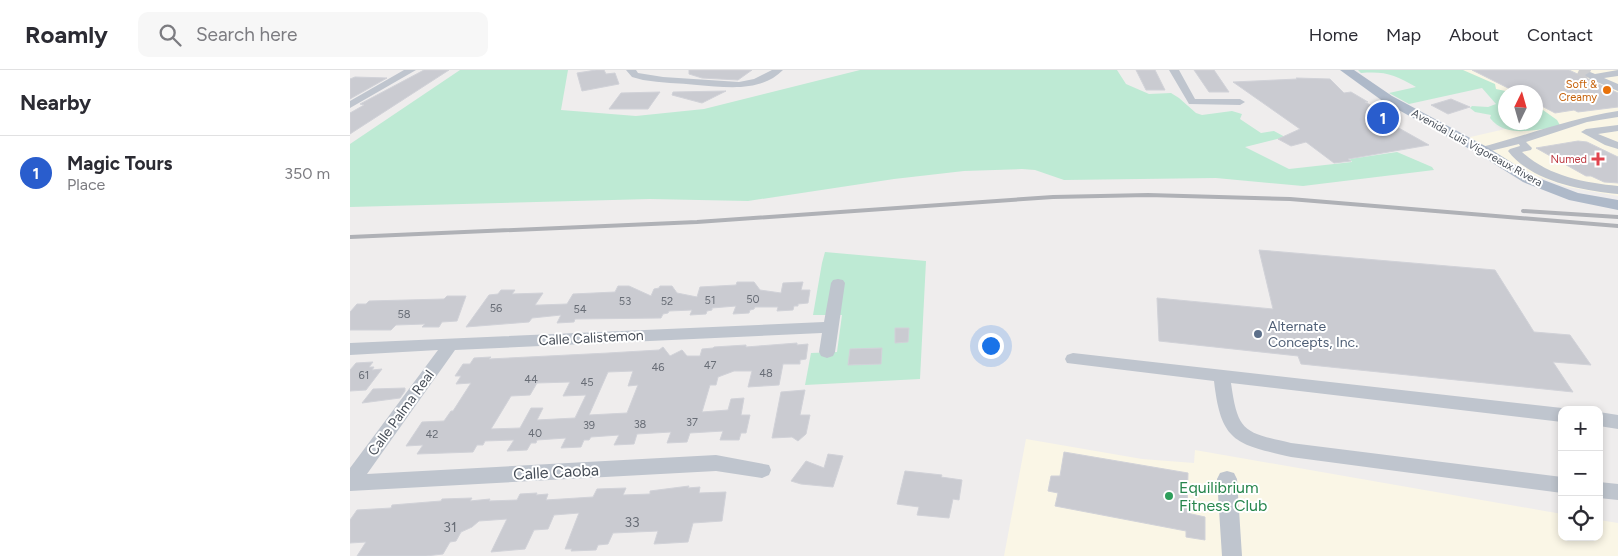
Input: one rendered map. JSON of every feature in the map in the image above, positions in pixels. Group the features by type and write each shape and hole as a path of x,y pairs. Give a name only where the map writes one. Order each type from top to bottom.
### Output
{"main road":[{"name":"Avenida Luis Vigoreaux Rivera","path":"1346,70 1388,99 1482,150 1528,179 1552,190 1595,202 1618,205"}],"street":[{"path":"350,105 411,70"},
{"path":"632,70 635,74 643,77 728,87 765,79 778,70"},
{"path":"1174,70 1192,102 1240,102"},
{"path":"1616,73 1592,76 1616,86"},
{"path":"1482,150 1519,141 1585,119 1618,114"},
{"path":"1618,128 1586,132 1618,146"},
{"path":"1604,130 1618,135"},
{"path":"1519,141 1527,148 1514,151 1519,158 1543,172 1574,183 1618,190"},
{"path":"827,352 838,283"},
{"name":"Calle Calistemon","path":"350,349 832,327"},
{"name":"Calle Palma Real","path":"350,483 451,344"},
{"path":"1073,359 1558,415"},
{"path":"1222,376 1230,422 1240,434 1260,442 1291,450 1558,484"},
{"path":"1603,420 1618,422"},
{"name":"Calle Caoba","path":"350,483 716,463 762,470"},
{"path":"1227,479 1232,556"},
{"path":"1603,490 1618,492"}],"shaded area":[{"path":"1459,70 1618,70 1618,196 1567,187 1536,176 1466,138 1501,130 1543,130 1543,85 1498,85 1498,90"},
{"path":"1026,439 1142,459 1194,463 1195,450 1558,513 1558,541 1603,541 1603,521 1618,523 1618,556 1004,556"}],"green space":[{"path":"460,70 568,70 561,110 636,116 704,109 860,70 1117,70 1126,84 1149,94 1171,93 1196,113 1202,115 1232,111 1242,114 1240,119 1261,133 1274,131 1285,137 1245,147 1289,169 1352,162 1350,159 1397,152 1432,167 1434,170 1303,186 1216,178 1064,180 1035,170 1022,169 964,171 894,179 748,201 650,199 350,207 350,144"},
{"path":"1358,70 1463,70 1495,84 1496,89 1498,89 1498,126 1490,118 1491,115 1475,112 1470,108 1472,106 1488,107 1496,104 1482,88 1409,104 1389,93 1416,87 1390,75 1361,73"},
{"path":"1543,110 1557,120 1561,127 1543,129"},
{"path":"1510,130 1533,130 1524,131"},
{"path":"825,252 926,261 920,379 805,385 811,353 837,352 842,315 813,315","holes":["882,348 881,364 848,365 850,349"]}],"building":[{"path":"424,70 449,70 350,134 350,113 364,105 360,104"},
{"path":"604,70 606,74 615,73 619,84 582,91 577,73"},
{"path":"689,70 752,70 738,80 702,78 689,74"},
{"path":"1136,70 1155,70 1165,90 1146,90"},
{"path":"1194,70 1214,70 1229,92 1209,92"},
{"path":"1472,70 1569,70 1618,93 1618,107 1555,113 1543,107 1543,85 1502,85"},
{"path":"355,77 387,78 350,99 350,79"},
{"path":"1296,78 1330,79 1344,93 1351,92 1368,102 1365,102 1397,120 1388,122 1429,145 1334,163 1306,142 1291,146 1278,139 1300,129 1233,82"},
{"path":"726,91 702,103 672,95 673,92"},
{"path":"660,92 648,109 609,109 621,93"},
{"path":"1451,99 1470,107 1448,114 1431,105"},
{"path":"1578,141 1587,142 1618,157 1618,183 1604,182 1591,176 1586,176 1536,148"},
{"path":"1259,250 1495,270 1534,332 1570,335 1591,365 1553,362 1573,392 1301,364 1298,356 1159,341 1157,298 1273,309"},
{"path":"737,282 754,282 760,290 781,293 783,283 803,282 801,290 810,290 808,303 798,304 798,306 794,306 793,310 777,311 778,307 755,307 749,313 733,314 736,306 712,308 706,314 690,315 692,310 669,311 663,314 661,318 575,319 574,322 557,323 561,315 532,318 529,322 466,327 489,295 498,294 501,290 515,290 512,294 543,293 535,305 540,305 567,304 573,294 615,292 618,286 629,286 651,296 654,289 660,286 672,286 677,293 697,297 700,287 736,285"},
{"path":"447,296 466,296 457,321 442,322 439,327 422,327 425,324 396,325 391,330 350,330 350,312 357,304 366,304 369,301 444,299"},
{"path":"895,328 909,328 908,342 895,343"},
{"path":"797,343 797,345 808,344 806,359 800,360 800,364 783,364 779,385 748,387 752,371 734,371 718,377 716,385 710,385 702,412 728,410 731,399 744,398 741,415 750,415 746,433 741,433 739,440 720,440 723,431 690,433 687,442 667,443 671,432 637,434 634,444 614,445 619,435 591,437 589,440 584,440 581,447 561,448 566,438 537,440 536,443 531,443 527,450 507,451 514,440 485,441 483,445 477,445 473,452 417,454 423,445 406,446 422,422 444,421 453,411 471,383 456,384 461,376 455,376 463,364 470,364 474,358 491,357 489,359 608,353 659,350 663,347 670,356 682,350 687,356 700,356 702,349 746,345 746,347","holes":["633,371 628,386 638,385 627,413 589,415 608,372","570,382 563,396 586,395 575,418 537,420 543,408 531,408 520,428 491,429 511,396 530,395 537,383"]},
{"path":"882,348 881,364 848,365 850,349"},
{"path":"373,362 369,367 374,367 372,370 382,369 366,390 350,391 350,370 356,363"},
{"path":"405,388 400,398 362,403 373,389"},
{"path":"805,390 800,415 810,415 806,434 798,441 792,437 772,438 781,392"},
{"path":"1064,452 1188,473 1187,513 1205,517 1205,540 1186,537 1186,531 1055,506 1058,493 1048,491 1051,476 1060,476"},
{"path":"828,454 843,456 833,487 801,484 791,481 806,461 824,468"},
{"path":"905,471 942,475 941,477 962,480 959,500 953,499 949,518 917,515 919,507 897,504"},
{"path":"689,486 688,488 700,487 699,493 726,492 722,521 693,523 688,542 654,544 658,531 613,533 608,544 598,545 596,550 571,551 572,549 565,549 579,513 554,515 548,529 534,530 525,549 491,552 507,519 479,521 461,532 456,541 450,542 443,554 426,556 357,556 366,542 350,543 350,520 357,510 391,508 392,505 441,501 442,499 472,498 470,501 490,499 489,501 517,500 520,494 537,493 536,495 548,494 546,500 593,497 597,489 626,488 623,495 650,494 650,491"}],"tunnel":[{"path":"1579,70 1590,75"}],"railway":[{"path":"350,237 697,222 1053,197 1148,195 1290,199 1618,226"},
{"path":"1523,211 1618,217"}],"place":[{"name":"Soft & Creamy","path":"1607,90"},
{"name":"Magic Tours","path":"1383,118"},
{"name":"Numed","path":"1598,159"},
{"name":"Alternate Concepts, Inc.","path":"1258,334"},
{"name":"Equilibrium Fitness Club","path":"1169,496"}]}
